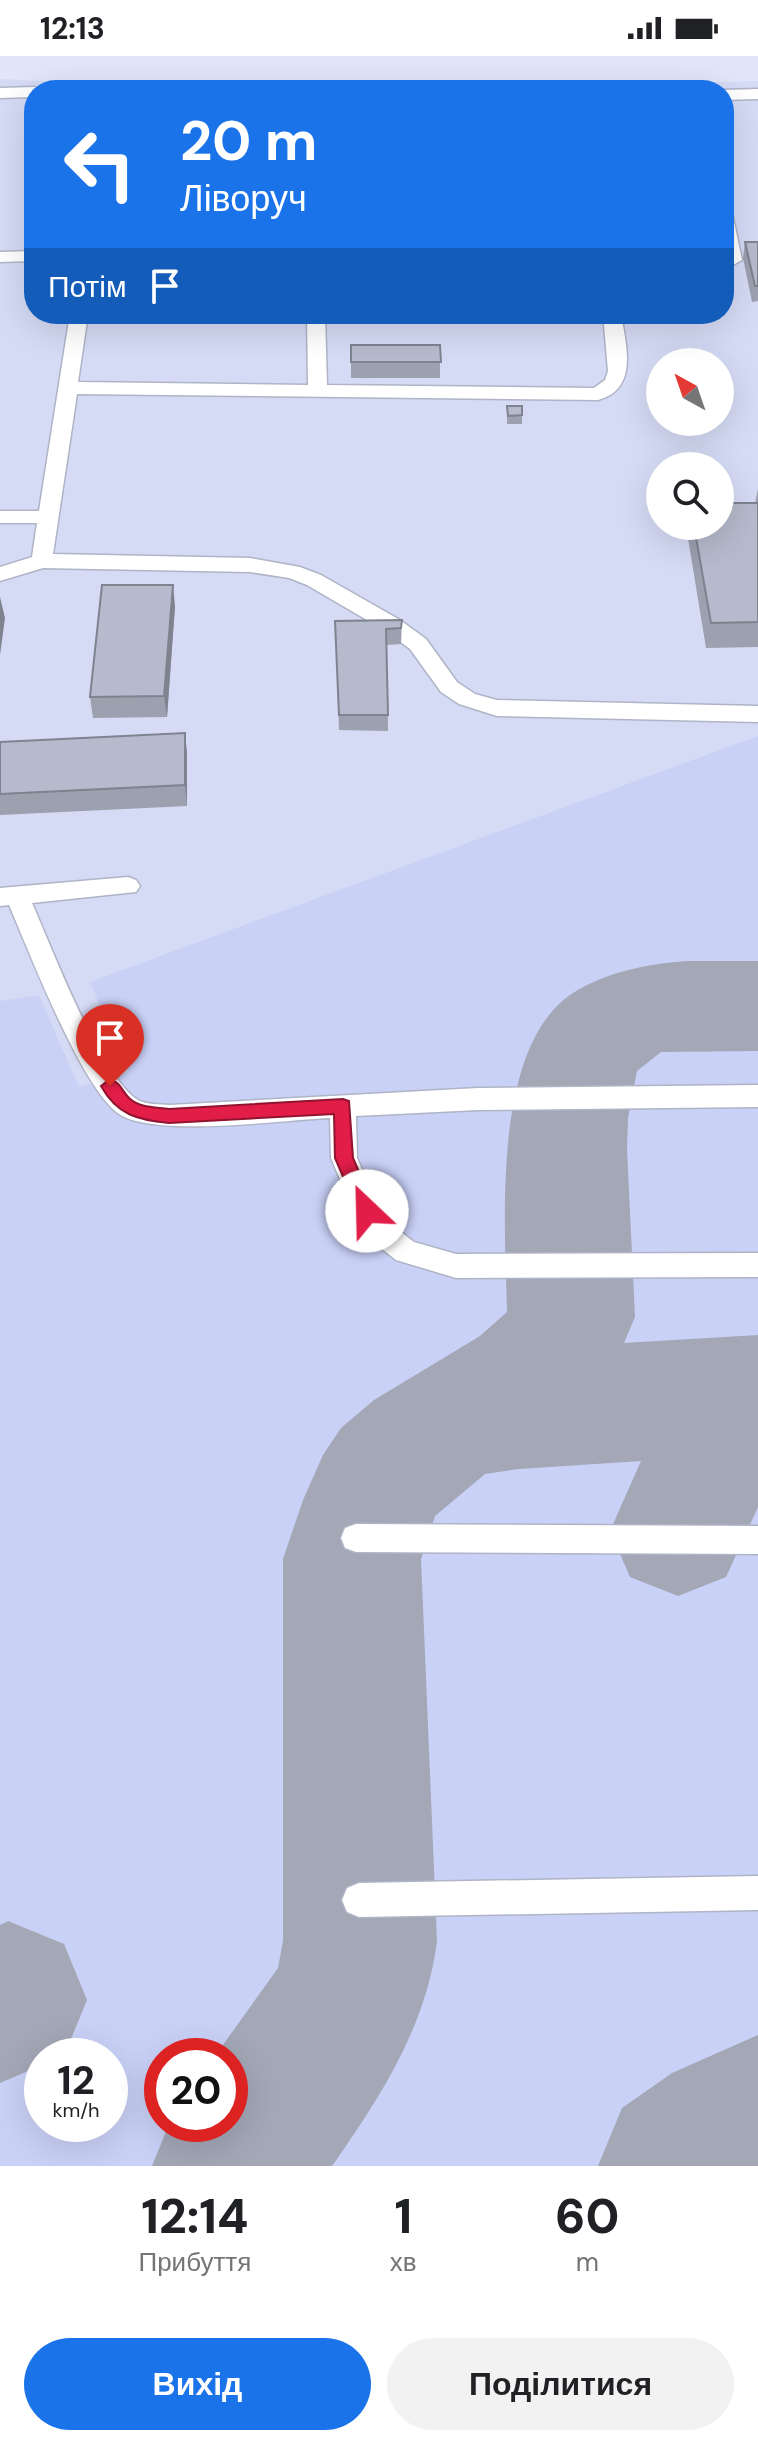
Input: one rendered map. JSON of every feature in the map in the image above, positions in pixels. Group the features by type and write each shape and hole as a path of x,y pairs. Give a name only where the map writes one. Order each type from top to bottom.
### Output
{"lane":[{"path":"0,93 24,92"},
{"path":"734,95 758,94"},
{"path":"0,257 24,256"},
{"path":"42,561 78,324"},
{"path":"316,324 318,391"},
{"path":"70,388 598,394 611,388 618,374 613,324"},
{"path":"0,517 49,517"},
{"path":"0,574 42,561 250,565 293,572 326,587 407,635 427,654 449,687 467,699 497,708 758,714"},
{"path":"128,886 8,897 76,1026 125,1105 142,1113 169,1116 478,1099 758,1096"},
{"path":"343,1106 344,1158 349,1170 374,1227 406,1252 456,1266 758,1265"},
{"path":"356,1538 758,1540"},
{"path":"359,1900 758,1893"}],"shaded area":[{"path":"0,79 24,80 24,324 734,324 734,82 758,81 758,2166 0,2166"},
{"path":"758,736 758,2166 0,2166 0,1001 39,995 79,1087 128,1072 90,982"}],"building":[{"path":"745,242 758,242 758,286 755,286"},
{"path":"351,345 440,345 441,362 351,362"},
{"path":"507,406 522,406 522,415 508,416"},
{"path":"734,503 758,503 758,622 711,623 696,540 734,540"},
{"path":"102,585 173,585 164,696 90,697"},
{"path":"402,620 401,628 386,629 388,715 339,715 335,621"},
{"path":"185,733 185,785 0,794 0,742"}],"taxiway":[{"path":"458,1419 510,1389 541,1365 564,1335 571,1317 567,1178 569,1118 582,1062 597,1039 618,1021 648,1010 689,1005 758,1006"},
{"path":"458,1419 519,1409 758,1394"},
{"path":"678,1531 701,1480 720,1450 758,1409"},
{"path":"234,2166 321,2045 343,2009 355,1973 360,1941 352,1559 371,1500 388,1472 421,1443 458,1419"},
{"path":"0,2004 8,2000"},
{"path":"680,2166 730,2131 758,2116"}],"route":[{"path":"110,1086 125,1105 142,1113 169,1116 343,1106 344,1158 367,1211"}]}
